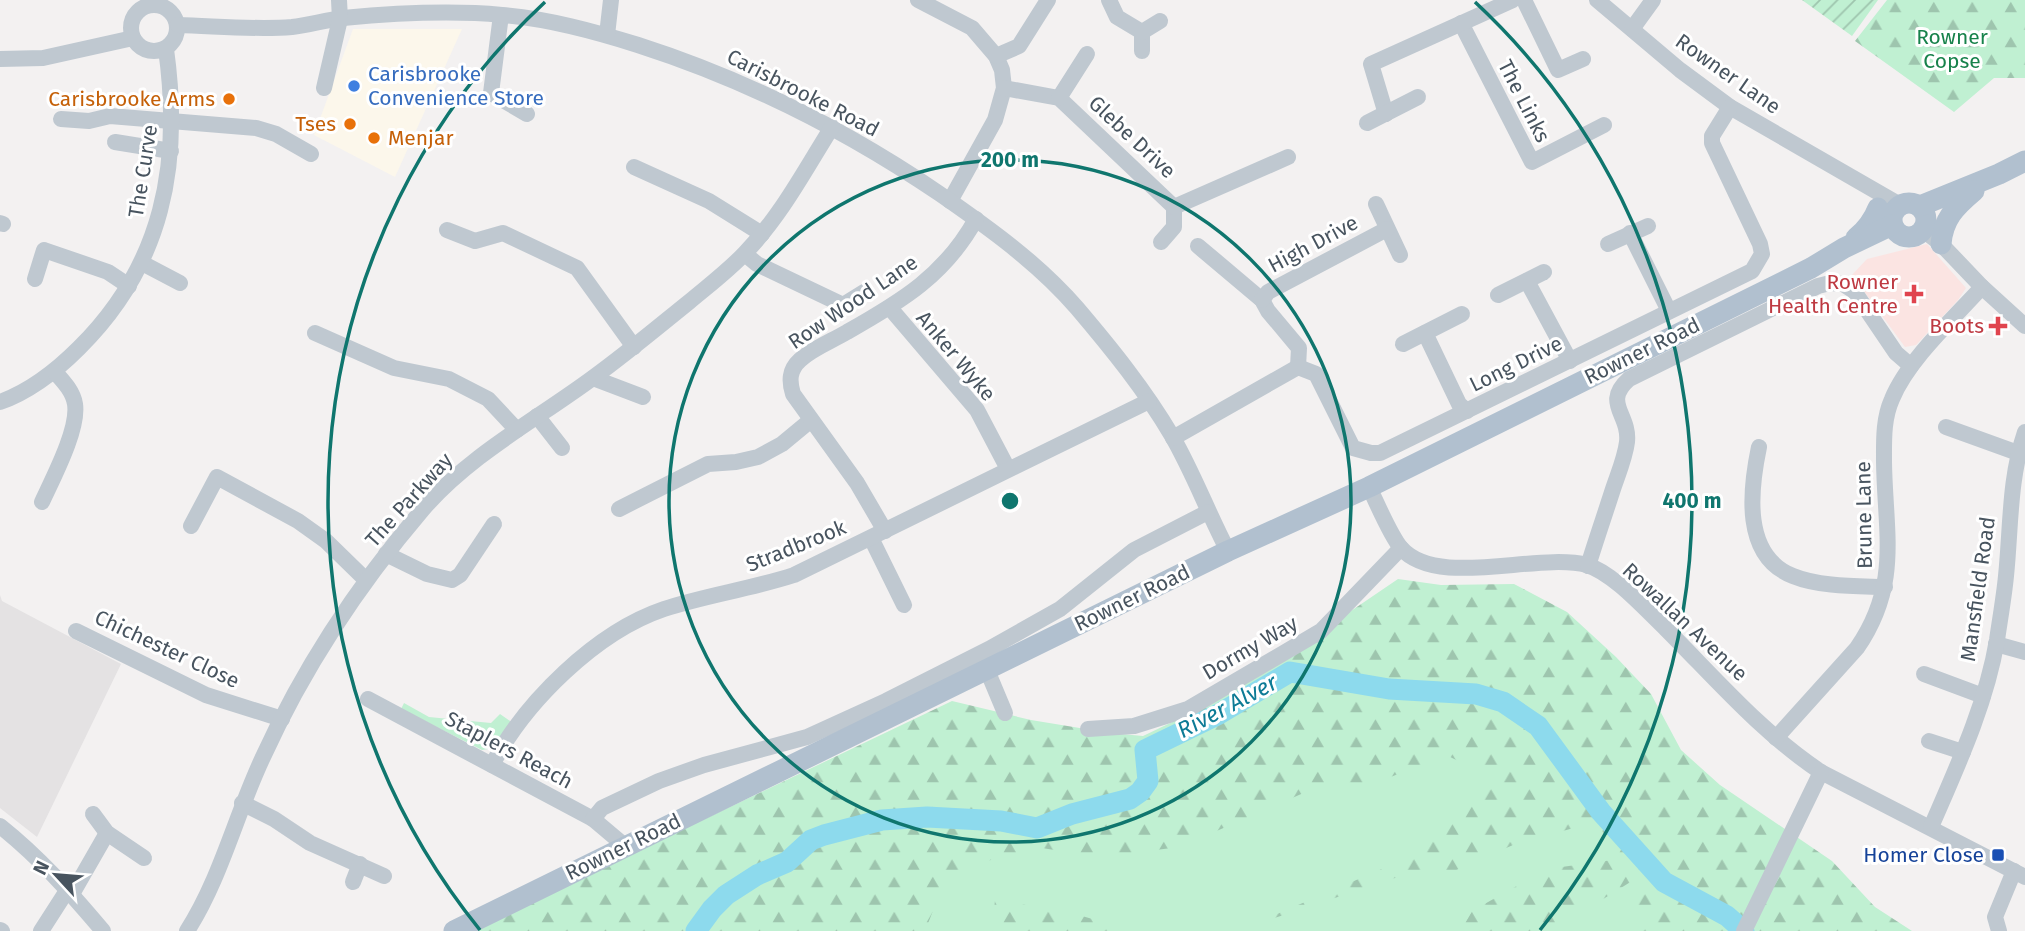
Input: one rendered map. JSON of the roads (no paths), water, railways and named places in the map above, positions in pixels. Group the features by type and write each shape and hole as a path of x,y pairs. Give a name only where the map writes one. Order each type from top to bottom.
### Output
{"main road":[{"name":"Rowner Road","path":"454,931 1228,551 1369,487 1811,268 1844,248 2025,161"},
{"name":"Rowner Road","path":"1811,268 1847,258 1905,219 1973,191 1999,174"},
{"path":"1941,244 1944,222 1973,191"}],"street":[{"path":"324,88 340,19 339,0"},
{"path":"607,35 611,0"},
{"path":"918,0 972,28 996,56 1002,70 1004,88 995,120 950,201"},
{"path":"996,56 1019,46 1048,0"},
{"path":"1109,0 1114,21 1142,32"},
{"path":"1386,114 1371,64 1513,0"},
{"path":"1524,0 1558,69 1583,59"},
{"name":"Rowner Lane","path":"1597,0 1730,107 1842,170 1941,244 2025,327"},
{"path":"1632,29 1653,0"},
{"path":"153,2 172,12 178,25 177,36 166,49 156,52 145,50 132,38 132,20 137,12 153,2"},
{"name":"Carisbrooke Road","path":"178,25 293,27 340,19 416,12 501,15 559,23 607,35 727,77 832,127 976,219 1029,261 1074,305 1149,401 1173,438 1228,551"},
{"path":"501,15 491,93 527,114"},
{"path":"1142,32 1160,21"},
{"name":"The Links","path":"1461,23 1531,162 1605,125"},
{"path":"1142,32 1142,51"},
{"path":"0,60 43,58 132,38"},
{"name":"The Curve","path":"0,402 24,392 55,372 112,312 142,263 164,194 171,150 173,122 166,49"},
{"name":"Glebe Drive","path":"1059,97 1087,54"},
{"name":"Glebe Drive","path":"1004,88 1059,97 1174,207 1174,227 1161,242"},
{"path":"1367,123 1418,97"},
{"name":"Long Drive","path":"1298,367 1315,374 1353,448 1380,453 1752,271 1762,254 1760,244 1712,143 1712,136 1730,107"},
{"path":"61,119 89,121 110,117 256,128 276,134 311,154"},
{"name":"The Parkway","path":"187,931 213,883 242,803 282,719 328,636 386,554 447,483 493,445 634,347 745,254 781,209 832,127"},
{"path":"115,142 171,150"},
{"name":"Glebe Drive","path":"1174,207 1288,157"},
{"path":"634,167 709,201 762,234"},
{"name":"Rowner Lane","path":"1842,170 1905,219"},
{"name":"High Drive","path":"1376,204 1400,255"},
{"name":"Row Wood Lane","path":"904,605 856,483 793,394 790,386 791,372 802,358 890,308 919,288 954,254 976,219"},
{"path":"1608,244 1648,226"},
{"name":"High Drive","path":"1262,300 1268,292 1387,229"},
{"path":"447,230 475,241 503,233 577,268 634,347"},
{"path":"1630,233 1669,311"},
{"path":"1173,438 1298,367 1299,348 1262,300 1198,246"},
{"path":"34,279 44,250 108,272 129,286"},
{"path":"745,254 757,264 843,305 864,292"},
{"path":"142,263 180,283"},
{"path":"1498,295 1544,272"},
{"path":"1527,281 1570,361"},
{"path":"1588,566 1627,441 1626,427 1616,405 1616,396 1621,386 1629,379 1818,286 1830,283 1843,284 1854,292 1896,353 1911,366"},
{"name":"Brune Lane","path":"1776,738 1857,648 1873,622 1885,587 1889,558 1884,432 1892,398 1911,366 1982,287"},
{"name":"Anker Wyke","path":"890,308 977,410 1008,469"},
{"path":"1403,344 1462,314"},
{"path":"316,333 394,368 449,379 488,399 517,430"},
{"path":"1424,333 1459,404 1468,411"},
{"path":"42,502 65,452 76,406 71,391 55,372"},
{"path":"593,378 643,397"},
{"name":"Stradbrook","path":"492,765 506,739 541,695 569,668 631,624 661,610 794,575 1149,401"},
{"path":"537,416 562,448"},
{"path":"619,509 708,464 758,457 782,443 811,420"},
{"path":"1946,427 2018,453"},
{"name":"Mansfield Road","path":"1931,827 1983,696 1996,644 2006,577 2011,498 2018,453 2025,432"},
{"path":"1759,447 1751,484 1755,531 1769,559 1793,576 1836,585 1885,587"},
{"path":"191,526 217,477 298,521 326,541 366,580"},
{"path":"1369,487 1401,548"},
{"path":"593,819 603,808 659,781 704,765 807,737 886,701 989,649 1060,609 1134,550 1208,512"},
{"path":"386,554 427,574 452,580 460,575 495,525"},
{"name":"Rowallan Avenue","path":"1401,548 1430,565 1450,568 1563,563 1588,566 1607,576 1647,611 1776,738 1821,772 2019,874"},
{"name":"Dormy Way","path":"1088,729 1135,726 1188,709 1321,631 1401,548"},
{"name":"Chichester Close","path":"76,631 206,695 282,719"},
{"path":"1996,644 2025,652"},
{"path":"987,670 1005,713"},
{"path":"1924,674 1983,696"},
{"name":"Staplers Reach","path":"368,699 593,819 625,846"},
{"path":"1929,741 1963,752"},
{"path":"1744,931 1821,772"},
{"path":"242,803 310,842 384,876"},
{"path":"93,814 107,833 144,858"},
{"path":"0,826 70,892 103,931"},
{"path":"41,931 70,892 107,833"},
{"path":"353,882 360,864"},
{"path":"1999,931 1995,917 2019,874"}],"waterway":[{"name":"River Alver","path":"696,931 726,895 757,875 787,862 811,840 824,835 882,820 927,817 1001,821 1037,828 1072,814 1130,799 1140,792 1148,781 1145,750 1219,714 1290,672 1389,689 1476,694 1503,702 1538,726 1601,812 1664,882 1727,916 1744,931"}],"place":[{"name":"Carisbrooke Convenience Store","path":"354,86"},
{"name":"Carisbrooke Arms","path":"229,99"},
{"name":"Tses","path":"350,124"},
{"name":"Menjar","path":"374,138"},
{"name":"Rowner Health Centre","path":"1914,294"},
{"name":"Boots","path":"1998,326"},
{"name":"Homer Close","path":"1998,855"}],"park label":[{"name":"Rowner Copse","path":"1952,49"}]}
